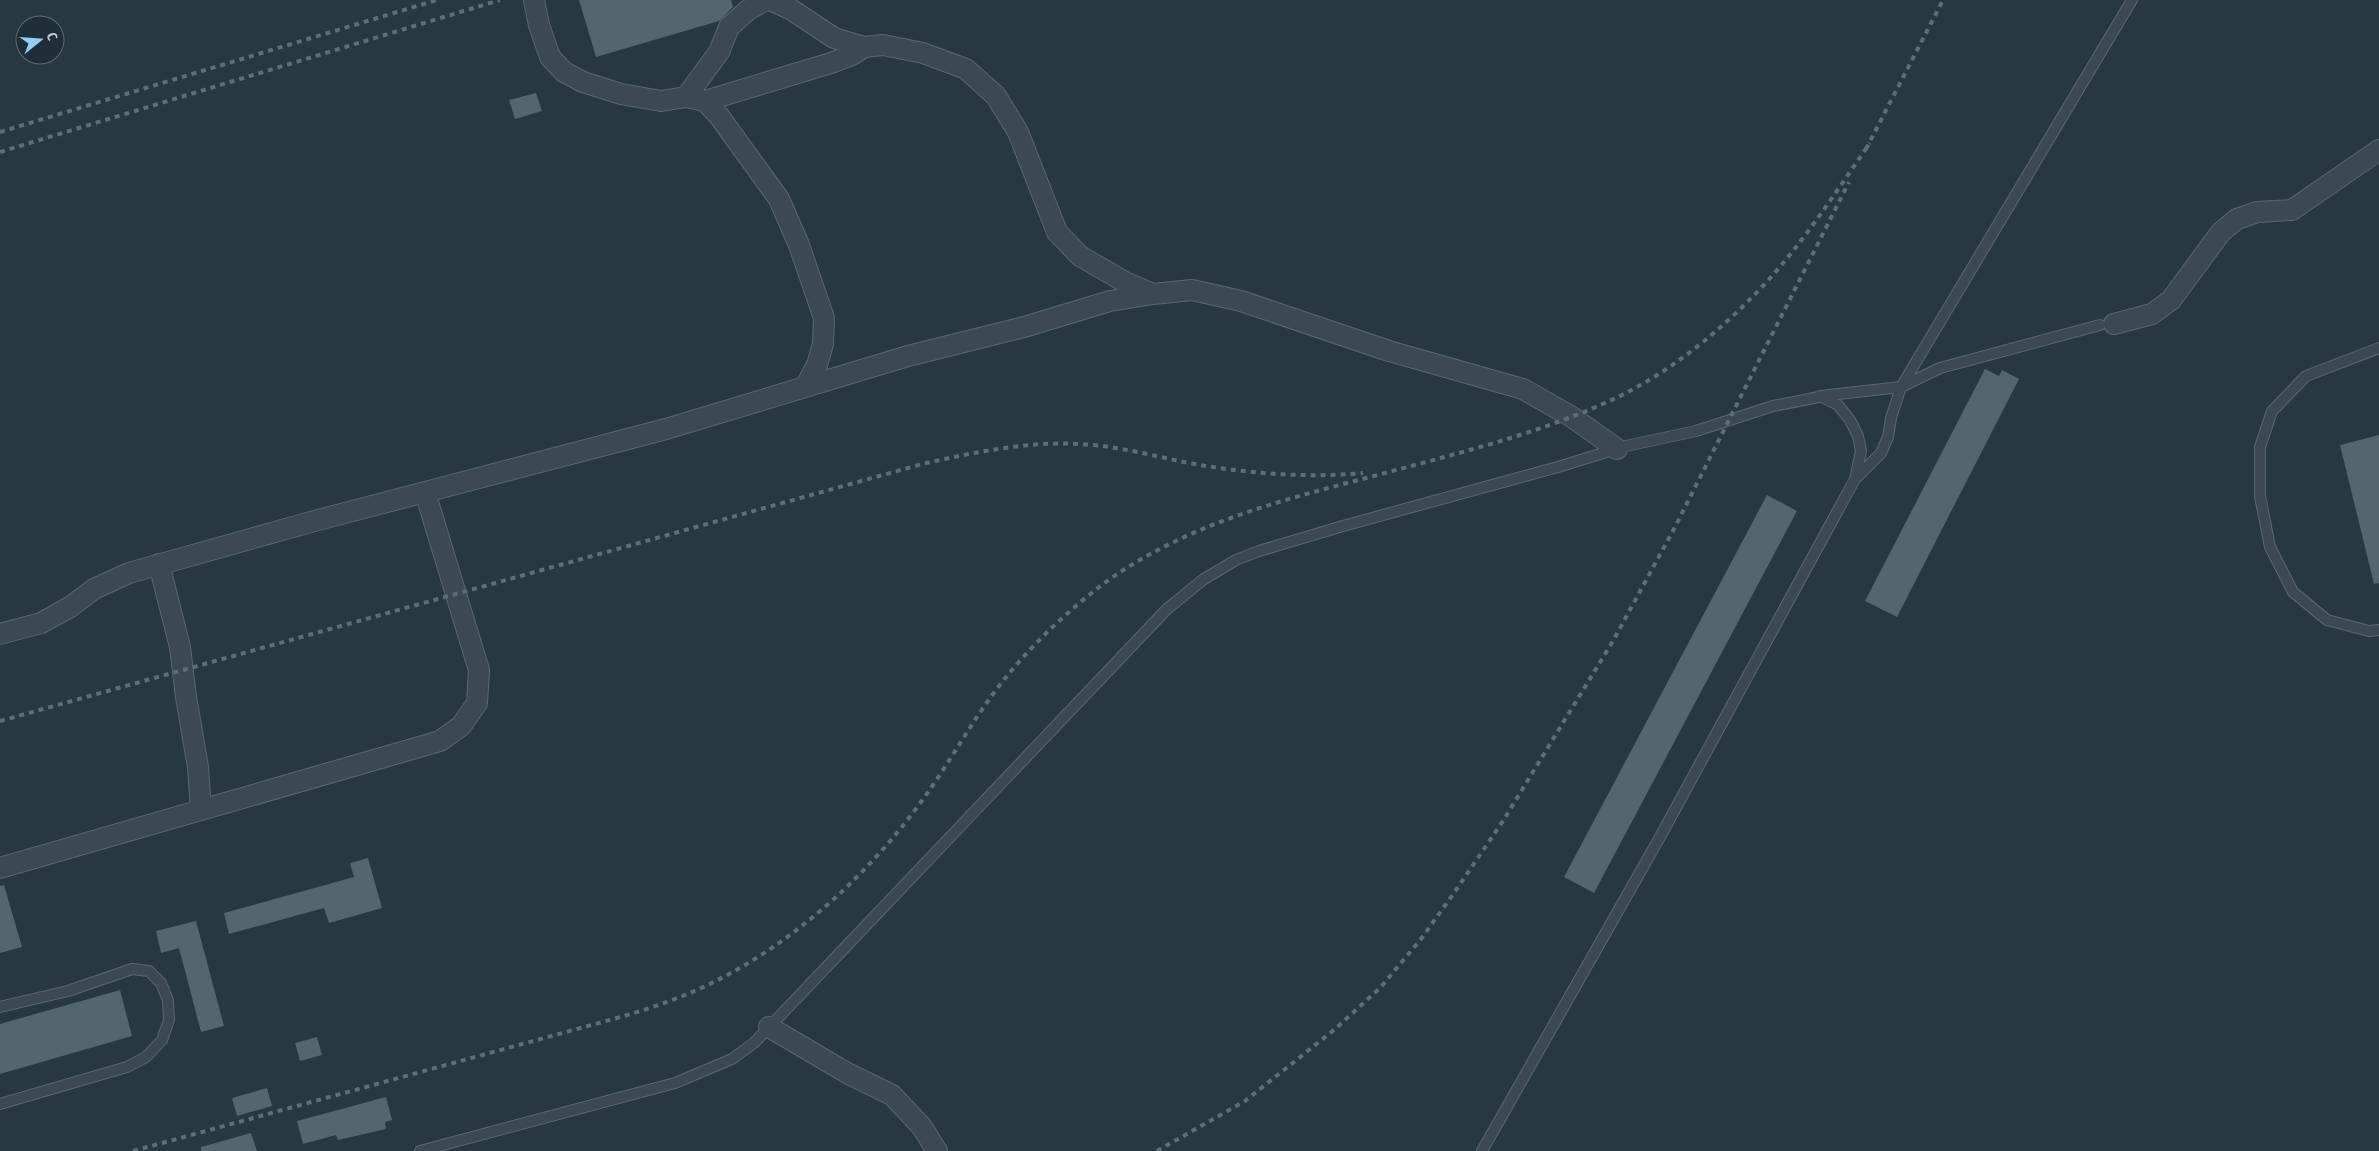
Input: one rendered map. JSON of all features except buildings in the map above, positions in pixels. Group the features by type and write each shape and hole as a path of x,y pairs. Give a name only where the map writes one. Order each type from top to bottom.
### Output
{"street":[{"path":"534,0 539,25 550,57 564,72 583,82 621,94 661,100 696,99 831,64 852,55 864,47"},
{"path":"696,99 729,27 748,10 766,0"},
{"path":"770,0 792,10 834,38 864,47 883,45 923,53 966,69 996,96 1018,132 1057,232 1080,256 1125,282 1154,294"},
{"path":"696,99 719,116 778,199 817,294 824,318 823,344 817,365 805,387"},
{"path":"2107,324 2152,314 2171,300 2221,232 2237,219 2257,212 2292,210 2379,150"},
{"path":"0,634 41,623 70,607 94,589 129,573 159,564 666,429 908,356 1024,327 1110,301 1154,294 1192,290 1241,301 1389,351 1523,389 1572,416 1617,448"},
{"path":"0,868 440,741 461,726 477,703 479,670 425,492"},
{"path":"159,564 182,662 198,767 201,810"},
{"path":"769,1027 847,1073 892,1095 922,1127 937,1151"}],"lane":[{"path":"1855,479 1882,454 1901,387 2132,0"},
{"path":"420,1151 676,1083 732,1059 754,1043 1167,609 1204,579 1236,560 1258,551 1558,467 1617,448 1696,431 1774,406 1820,396 1901,387 1940,368 2107,324"},
{"path":"2379,348 2306,376 2272,411 2260,447 2260,486 2270,547 2293,592 2327,620 2369,631 2379,630"},
{"path":"1482,1151 1660,837 1855,479 1861,451 1858,436 1850,420 1838,406 1820,396"},
{"path":"0,1007 68,991 132,968 148,971 161,983 168,1000 169,1020 162,1040 146,1057 127,1067 0,1104"}],"railway":[{"path":"0,132 437,0"},
{"path":"0,152 500,0"},
{"path":"1866,149 1943,0"},
{"path":"133,1151 627,1015 699,989 734,971 768,951 800,927 831,902 860,874 912,814 980,712 1008,675 1046,633 1103,584 1134,563 1166,546 1199,530 1233,517 1303,495 1469,450 1531,431 1592,408 1641,385 1696,348 1760,289 1804,237 1870,143"},
{"path":"1157,1151 1245,1101 1334,1030 1380,988 1421,939 1454,893 1503,821 1613,641 1675,527 1849,182"},
{"path":"0,721 926,463 983,451 1041,444 1080,444 1110,447 1241,471 1302,475 1363,473"}]}
